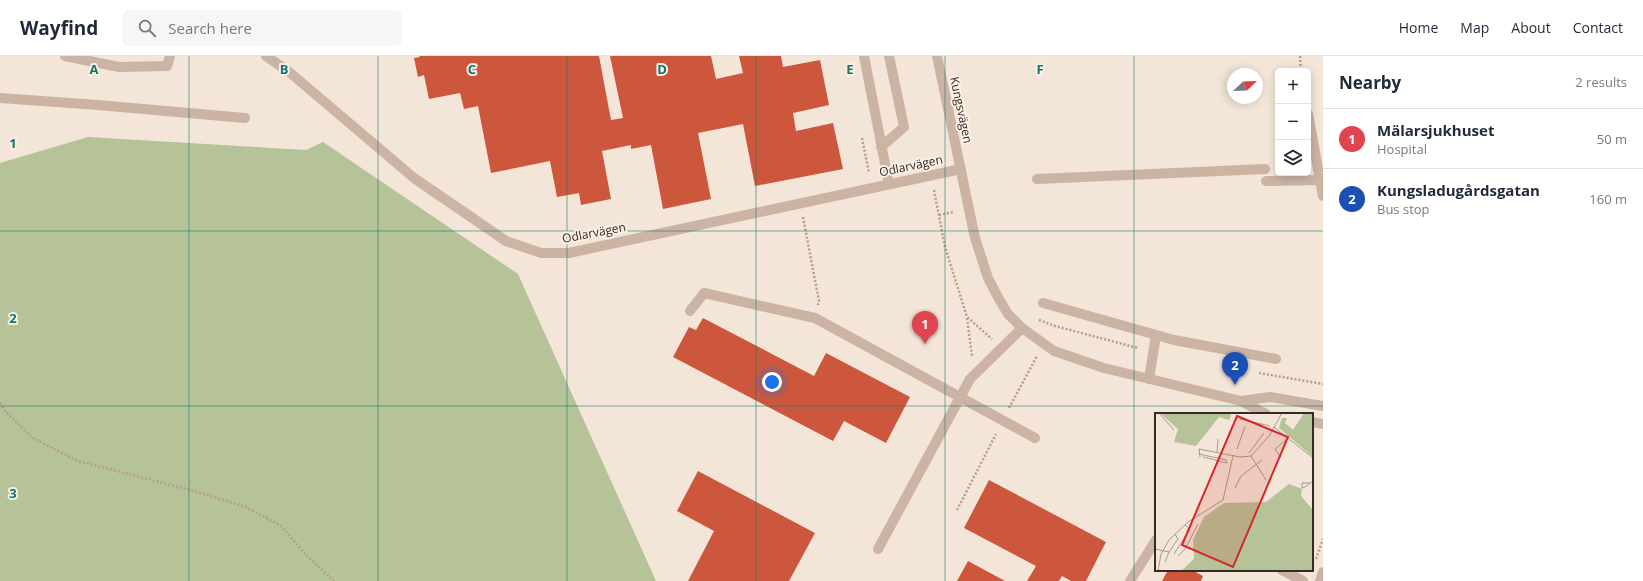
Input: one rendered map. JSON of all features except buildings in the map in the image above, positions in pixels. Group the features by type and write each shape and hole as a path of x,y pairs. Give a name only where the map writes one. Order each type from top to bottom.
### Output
{"street":[{"path":"65,56 119,67 167,66 170,56"},
{"name":"Odlarvägen","path":"266,56 288,71 414,178 506,240 541,253 568,253 960,169"},
{"path":"864,56 889,184"},
{"path":"881,147 904,127 889,56"},
{"name":"Kungsvägen","path":"937,56 975,238 988,278 998,299 1008,314 1022,328 1054,351 1104,368 1241,401"},
{"path":"0,98 245,118"},
{"path":"1311,130 1323,196"},
{"path":"1037,179 1265,169"},
{"path":"1266,181 1320,180"},
{"path":"690,311 704,293 815,318 1035,438"},
{"path":"1042,303 1174,340 1276,359"},
{"path":"878,549 970,379 1022,328"},
{"path":"1149,379 1156,335"},
{"path":"1241,401 1270,397 1323,406"},
{"path":"1241,401 1264,413"},
{"path":"1313,422 1323,424"},
{"path":"1130,581 1155,542"},
{"path":"1284,571 1303,581"},
{"path":"1320,581 1323,572"}],"path":[{"path":"1300,56 1301,68"},
{"path":"862,138 870,173"},
{"path":"930,175 946,247 966,317 975,374"},
{"path":"802,213 819,301 815,318"},
{"path":"966,317 1002,348"},
{"path":"1034,318 1055,326 1154,352"},
{"path":"1253,372 1323,384"},
{"path":"0,403 5,411 34,438 78,461 194,491 246,507 281,526 306,555 334,581"},
{"path":"1314,563 1323,539"}],"green space":[{"path":"88,137 306,150 323,142 518,274 656,581 0,581 0,163"}],"place":[{"name":"Mälarsjukhuset","path":"925,344"},
{"name":"Kungsladugårdsgatan","path":"1235,385"}]}
